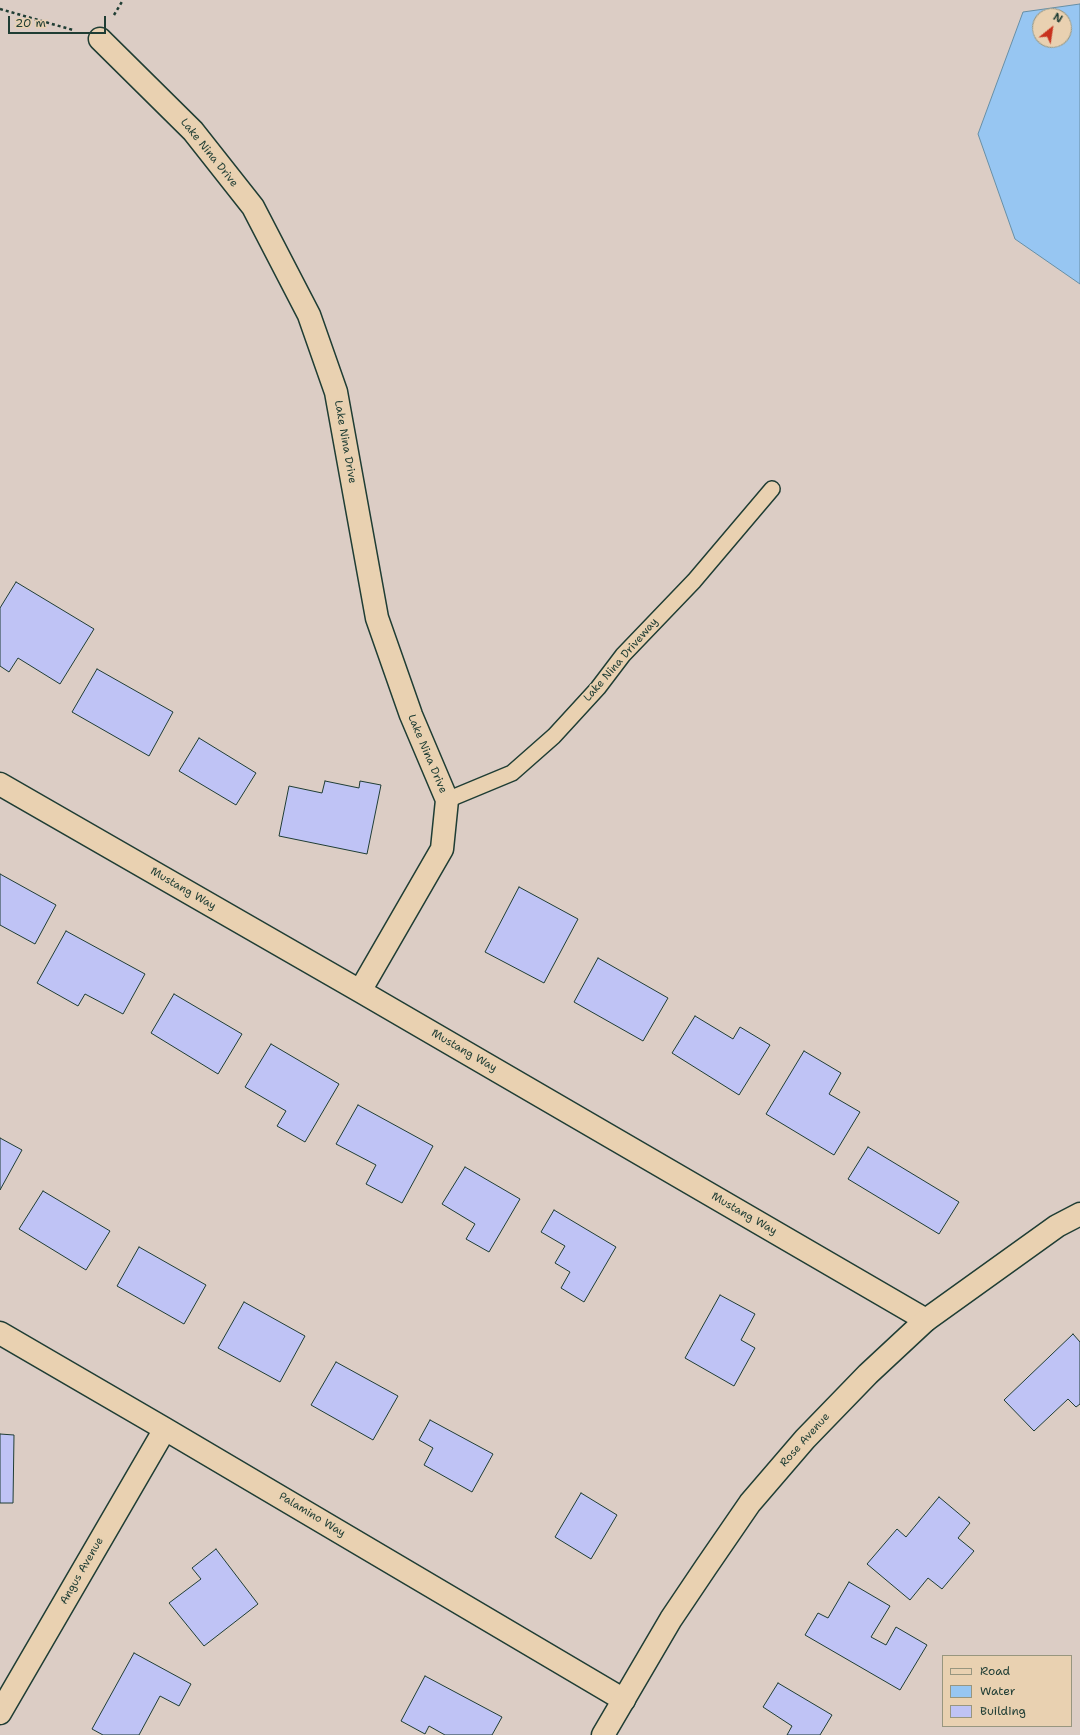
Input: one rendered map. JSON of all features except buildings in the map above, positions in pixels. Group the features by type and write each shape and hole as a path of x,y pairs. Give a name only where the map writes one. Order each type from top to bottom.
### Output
{"street":[{"name":"Lake Nina Drive","path":"100,39 194,130 253,207 310,315 336,392 376,618 411,715 447,800 442,849 360,991"},
{"name":"Mustang Way","path":"0,784 926,1320"},
{"name":"Rose Avenue","path":"603,1735 671,1619 750,1503 805,1439 868,1374 926,1320 1057,1226 1080,1214"},
{"name":"Palamino Way","path":"0,1333 624,1700"},
{"name":"Angus Avenue","path":"0,1712 165,1429"}],"lane":[{"name":"Lake Nina Driveway","path":"447,800 512,773 554,736 598,688 623,655 694,581 772,489"}],"path":[{"path":"0,9 100,39"}],"water":[{"path":"1080,4 1080,284 1015,239 978,134 1023,12 1032,11 1032,48 1072,48 1072,8 1052,8"}]}
